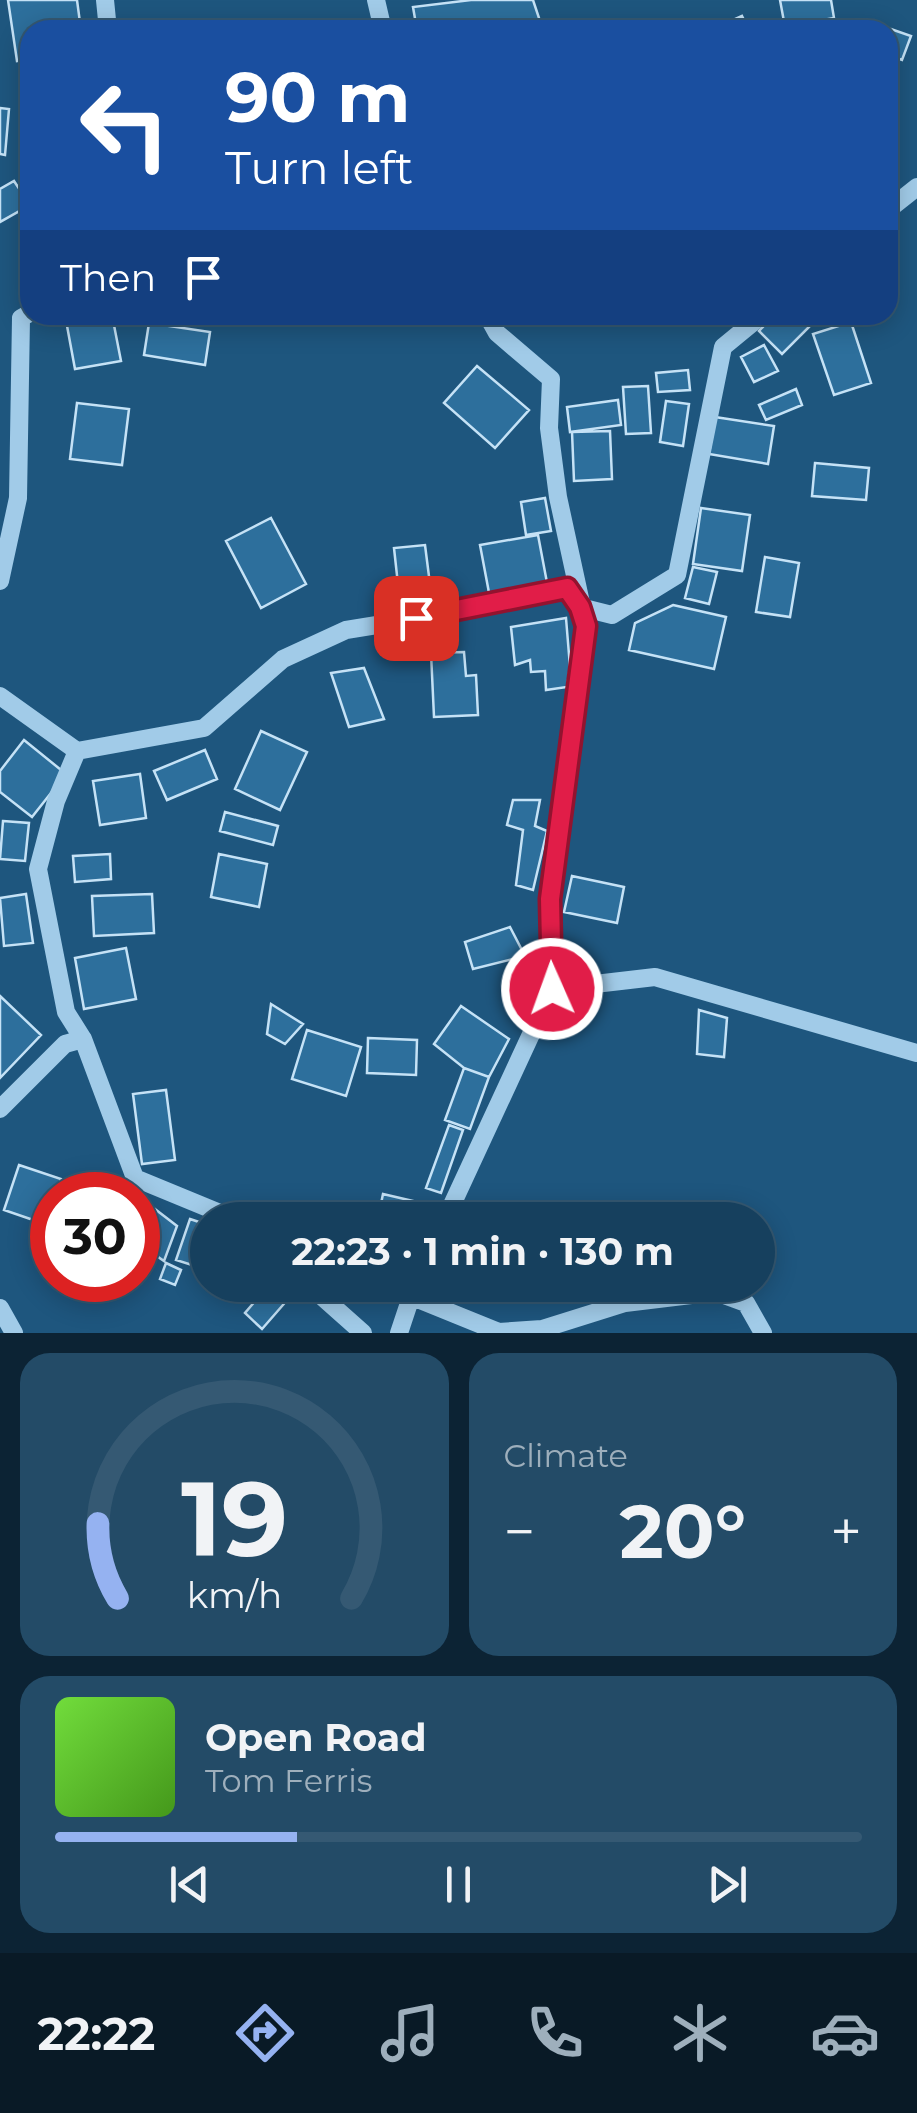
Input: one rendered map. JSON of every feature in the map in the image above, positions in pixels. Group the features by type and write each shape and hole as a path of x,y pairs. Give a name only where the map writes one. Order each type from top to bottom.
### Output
{"street":[{"path":"0,582 18,498 21,325"},
{"path":"454,1202 552,989 550,899 586,626 558,497 549,428 551,379 497,334 492,325"},
{"path":"0,696 76,751 204,728 282,659 346,630 567,588 580,607 612,615 677,575 723,347 750,325"},
{"path":"76,751 56,801 38,868 66,1012 83,1039 135,1178 193,1202"},
{"path":"552,989 655,977 917,1053"},
{"path":"0,1109 65,1044 83,1039"},
{"path":"328,1302 362,1333"},
{"path":"399,1333 409,1302"},
{"path":"438,1302 499,1332 542,1329 624,1302"},
{"path":"743,1302 764,1333"},
{"path":"0,1308 14,1333"}],"building":[{"path":"8,0 77,0 80,20 20,20 17,61"},
{"path":"471,0 533,0 540,20 415,20 413,7"},
{"path":"780,0 831,0 834,18 784,20"},
{"path":"898,32 911,36 902,60 898,59"},
{"path":"0,108 9,109 5,155 0,154"},
{"path":"14,181 20,190 20,211 0,222 0,189"},
{"path":"67,325 114,325 121,361 75,369"},
{"path":"149,325 210,332 205,365 144,355"},
{"path":"765,325 810,326 782,354 759,331"},
{"path":"852,325 871,383 834,395 813,334"},
{"path":"764,345 778,371 754,382 741,357"},
{"path":"477,366 529,410 495,448 444,403"},
{"path":"688,370 690,390 658,392 656,373"},
{"path":"648,386 651,433 626,434 623,387"},
{"path":"796,389 802,405 766,420 759,405"},
{"path":"618,400 621,425 570,432 567,407"},
{"path":"666,401 689,404 683,446 660,442"},
{"path":"77,403 129,409 122,465 70,459"},
{"path":"715,417 774,426 768,464 709,454"},
{"path":"610,431 612,479 574,481 572,432"},
{"path":"815,463 869,468 866,500 812,496"},
{"path":"545,498 551,531 526,535 521,502"},
{"path":"701,508 750,515 742,571 693,564"},
{"path":"271,518 306,584 261,608 226,541"},
{"path":"538,535 548,588 490,598 480,545"},
{"path":"425,545 432,600 400,603 394,548"},
{"path":"765,557 799,563 790,617 756,612"},
{"path":"693,567 717,572 709,604 685,598"},
{"path":"673,605 726,617 714,669 629,650 635,623"},
{"path":"566,618 570,667 567,687 546,690 545,671 531,672 530,660 515,665 511,627"},
{"path":"423,624 427,650 396,655 393,632"},
{"path":"464,652 466,676 476,675 478,715 434,717 431,653"},
{"path":"364,668 384,719 349,727 331,673"},
{"path":"261,731 307,752 280,810 235,789"},
{"path":"24,740 66,774 32,817 0,792 0,771"},
{"path":"205,750 217,779 167,800 154,771"},
{"path":"140,774 146,818 100,825 93,781"},
{"path":"513,800 540,800 535,826 547,831 533,890 516,885 523,830 507,825"},
{"path":"225,812 278,826 273,845 220,831"},
{"path":"3,821 29,823 25,861 0,859"},
{"path":"110,854 111,879 75,882 73,856"},
{"path":"219,854 267,864 259,907 211,897"},
{"path":"572,876 624,887 617,923 564,912"},
{"path":"26,894 33,943 4,946 0,898"},
{"path":"152,894 154,933 94,936 92,896"},
{"path":"510,927 525,956 473,969 465,942"},
{"path":"126,948 136,999 84,1009 75,958"},
{"path":"0,996 41,1035 0,1078"},
{"path":"271,1004 303,1024 285,1044 267,1034"},
{"path":"461,1006 509,1039 489,1077 464,1068 434,1044"},
{"path":"699,1010 727,1018 724,1057 697,1054"},
{"path":"307,1030 361,1047 346,1096 292,1079"},
{"path":"368,1038 417,1040 416,1075 367,1073"},
{"path":"464,1068 489,1077 470,1129 445,1120"},
{"path":"166,1090 175,1160 142,1164 133,1094"},
{"path":"449,1125 463,1130 441,1193 426,1188"},
{"path":"19,1165 40,1172 30,1172 30,1219 4,1210"},
{"path":"383,1194 417,1202 381,1202"},
{"path":"160,1213 177,1226 164,1261 160,1258"},
{"path":"190,1219 190,1264 176,1260"},
{"path":"166,1263 181,1270 175,1285 160,1279"},
{"path":"254,1302 286,1302 262,1329 245,1313"}],"route":[{"path":"416,618 567,588 580,607 586,626 550,899 552,989"}]}
